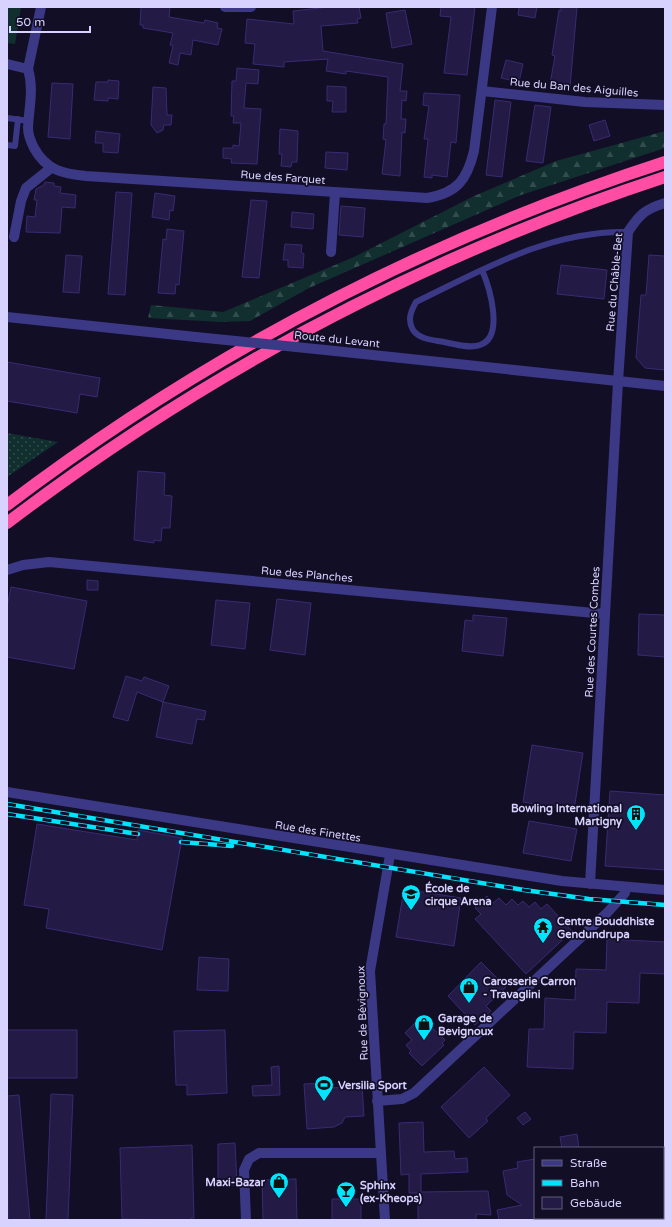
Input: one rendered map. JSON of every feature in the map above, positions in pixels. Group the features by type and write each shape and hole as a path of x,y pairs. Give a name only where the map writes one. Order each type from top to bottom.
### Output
{"highway":[{"path":"7,505 85,448 158,399 250,344 346,292 425,254 494,225 586,189 665,162"},
{"path":"7,523 92,460 163,413 250,360 335,314 407,279 485,244 580,206 665,177"}],"street":[{"path":"14,238 21,201 26,188 50,168 41,160 32,144 24,120 32,89 28,69 41,7"},
{"path":"225,7 252,7"},
{"name":"Rue des Farquet","path":"50,168 66,174 335,193 427,198 452,191 464,179 471,163 482,91 492,7"},
{"path":"7,64 28,69"},
{"name":"Rue du Ban des Aiguilles","path":"482,91 585,102 665,105"},
{"path":"331,252 335,193"},
{"name":"Rue du Châble-Bet","path":"618,382 628,232 637,218 650,208 665,203"},
{"name":"Route du Levant","path":"7,317 665,386"},
{"name":"Rue des Courtes Combes","path":"590,884 618,382"},
{"name":"Rue des Planches","path":"7,570 23,565 49,562 605,614"},
{"name":"Rue des Finettes","path":"7,792 390,855 590,884 665,890"},
{"name":"Rue de Bévignoux","path":"385,1220 370,971 390,855"},
{"path":"377,1101 402,1099 414,1093 607,913 625,893 626,887"},
{"path":"246,1220 244,1170 249,1160 259,1153 381,1153"}],"lane":[{"path":"7,118 24,120 15,146 7,145"},
{"path":"482,270 490,288 494,322 493,332 489,340 481,346 470,346 429,340 420,336 414,330 410,320 410,311 416,302 496,262 551,242 605,232 628,232"}],"green space":[{"path":"7,7 21,8 15,44 7,43"},
{"path":"665,131 665,148 521,195 309,288 250,321 221,322 148,318 151,305 223,312 354,257 474,196 556,161"},
{"path":"7,433 58,442 7,477"}],"building":[{"path":"141,7 170,7 169,17 204,23 205,20 218,23 217,28 222,29 218,45 193,40 191,55 180,53 178,65 169,63 173,46 170,45 173,33 143,28 143,25 140,25"},
{"path":"329,7 359,7 361,18 357,19 358,23 321,26 323,51 403,64 400,91 407,91 406,101 402,100 401,119 406,119 405,133 402,132 400,176 382,174 386,140 383,139 384,124 386,124 388,77 346,71 346,74 326,71 328,59 284,62 284,67 253,64 255,44 245,43 247,19 294,24 293,11"},
{"path":"441,7 475,7 467,75 444,73 451,17 440,16"},
{"path":"519,7 537,7 535,18 518,15"},
{"path":"561,7 577,7 570,87 550,84 555,56 552,55 559,10 561,11"},
{"path":"405,10 412,44 392,48 386,13"},
{"path":"506,60 523,64 519,82 501,78"},
{"path":"237,68 259,70 258,84 246,83 244,108 261,109 257,164 231,163 232,159 223,158 223,148 233,148 233,145 239,146 241,123 233,123 234,116 231,116 232,81 236,81"},
{"path":"108,80 119,81 118,99 108,98 108,101 94,100 96,82 108,82"},
{"path":"52,83 73,84 70,139 48,137"},
{"path":"327,86 346,87 346,112 332,112 333,101 327,101"},
{"path":"153,87 166,88 167,115 172,115 171,125 164,125 163,130 157,133 151,125"},
{"path":"424,93 460,95 456,143 451,142 447,177 432,175 432,178 424,177 428,139 424,139 429,106 423,105"},
{"path":"495,100 511,102 502,177 486,175"},
{"path":"535,105 551,107 543,163 526,161"},
{"path":"605,120 610,136 594,141 589,125"},
{"path":"280,129 298,131 297,162 292,162 291,167 281,166 282,154 279,154"},
{"path":"96,131 120,134 118,153 103,152 103,143 95,143"},
{"path":"326,152 348,153 347,170 325,168"},
{"path":"45,182 54,183 54,186 61,187 60,193 76,195 75,208 62,207 60,233 26,232 27,216 35,217 37,200 34,200 36,189 44,185"},
{"path":"116,192 132,193 125,295 108,294"},
{"path":"155,193 175,196 173,211 170,210 169,220 152,217"},
{"path":"251,200 267,201 259,278 242,277"},
{"path":"341,206 365,208 363,237 339,235"},
{"path":"292,212 314,214 313,229 291,227"},
{"path":"167,229 184,231 179,285 176,284 175,294 158,293 163,239 166,240"},
{"path":"285,244 302,245 301,252 304,254 303,268 288,267 288,260 283,260"},
{"path":"66,255 82,256 79,293 63,292"},
{"path":"649,255 665,256 665,370 645,368 636,358 641,295 646,295"},
{"path":"561,265 607,270 604,299 557,294"},
{"path":"7,362 100,378 97,397 80,394 77,413 7,401"},
{"path":"138,471 165,473 164,495 172,496 170,528 162,528 161,541 154,540 154,543 134,540"},
{"path":"87,580 98,581 98,590 87,590"},
{"path":"11,587 87,601 74,669 7,657 7,607"},
{"path":"277,599 311,603 305,655 270,650"},
{"path":"216,600 250,603 245,649 211,645"},
{"path":"639,614 665,615 665,657 638,655"},
{"path":"473,615 507,618 503,656 462,651 465,620 473,621"},
{"path":"126,676 142,681 144,677 169,686 163,702 137,692 128,721 113,717"},
{"path":"163,702 206,711 204,720 197,719 192,744 156,737"},
{"path":"532,745 583,753 574,810 523,802"},
{"name":"Bowling International Martigny","path":"610,791 665,795 665,870 605,866"},
{"path":"529,821 577,829 571,861 523,853"},
{"path":"37,824 137,840 138,830 182,838 162,950 46,928 49,909 24,905"},
{"path":"404,889 461,898 454,946 396,937"},
{"path":"487,896 493,903 499,898 506,905 512,899 518,905 523,901 529,907 535,902 541,909 547,904 572,931 526,974 475,919 481,914 475,908"},
{"path":"607,939 665,942 665,974 640,973 639,1003 607,1002 606,1033 574,1032 573,1069 527,1067 529,1029 544,1029 545,998 575,1000 576,969 606,970"},
{"path":"199,957 229,959 228,991 197,990"},
{"path":"481,962 506,987 486,1006 491,1011 475,1025 448,996"},
{"path":"421,1017 445,1040 442,1043 444,1045 422,1066 409,1053 411,1051 406,1045 412,1040 405,1033"},
{"path":"7,1030 77,1030 77,1078 7,1078"},
{"path":"225,1030 227,1093 187,1095 187,1085 176,1085 174,1031"},
{"path":"279,1066 280,1095 253,1096 252,1086 272,1085 271,1067"},
{"path":"484,1067 510,1095 486,1118 488,1121 469,1138 441,1107"},
{"name":"Versilia Sport","path":"331,1083 332,1088 362,1086 364,1116 345,1117 342,1123 334,1127 307,1129 304,1084"},
{"path":"51,1094 73,1095 68,1220 46,1220"},
{"path":"19,1095 30,1220 8,1220 7,1096"},
{"path":"525,1112 531,1119 523,1125 517,1118"},
{"path":"423,1122 424,1152 454,1151 455,1159 467,1158 468,1172 421,1174 421,1192 488,1191 491,1215 476,1214 476,1220 418,1220 418,1193 409,1193 409,1174 401,1175 399,1123"},
{"path":"577,1134 579,1147 562,1147 560,1137"},
{"path":"235,1143 237,1185 218,1185 218,1144"},
{"path":"192,1145 194,1218 191,1218 191,1220 122,1219 120,1148"},
{"path":"534,1159 535,1220 499,1220 497,1210 522,1205 507,1195 503,1171 518,1168 517,1162"},
{"name":"Maxi-Bazar","path":"296,1179 297,1220 263,1220 262,1180"},
{"name":"Sphinx (ex-Kheops)","path":"332,1199 361,1199 361,1220 332,1220"}],"railway":[{"path":"7,804 524,890 589,899 665,905"},
{"path":"7,814 138,834"},
{"path":"181,842 232,846"}],"place":[{"name":"Bowling International Martigny","path":"636,831"},
{"name":"École de cirque Arena","path":"411,911"},
{"name":"Centre Bouddhiste Gendundrupa","path":"543,944"},
{"name":"Carosserie Carron - Travaglini","path":"469,1004"},
{"name":"Garage de Bevignoux","path":"424,1041"},
{"name":"Versilia Sport","path":"324,1102"},
{"name":"Maxi-Bazar","path":"279,1199"},
{"name":"Sphinx (ex-Kheops)","path":"346,1208"}]}
